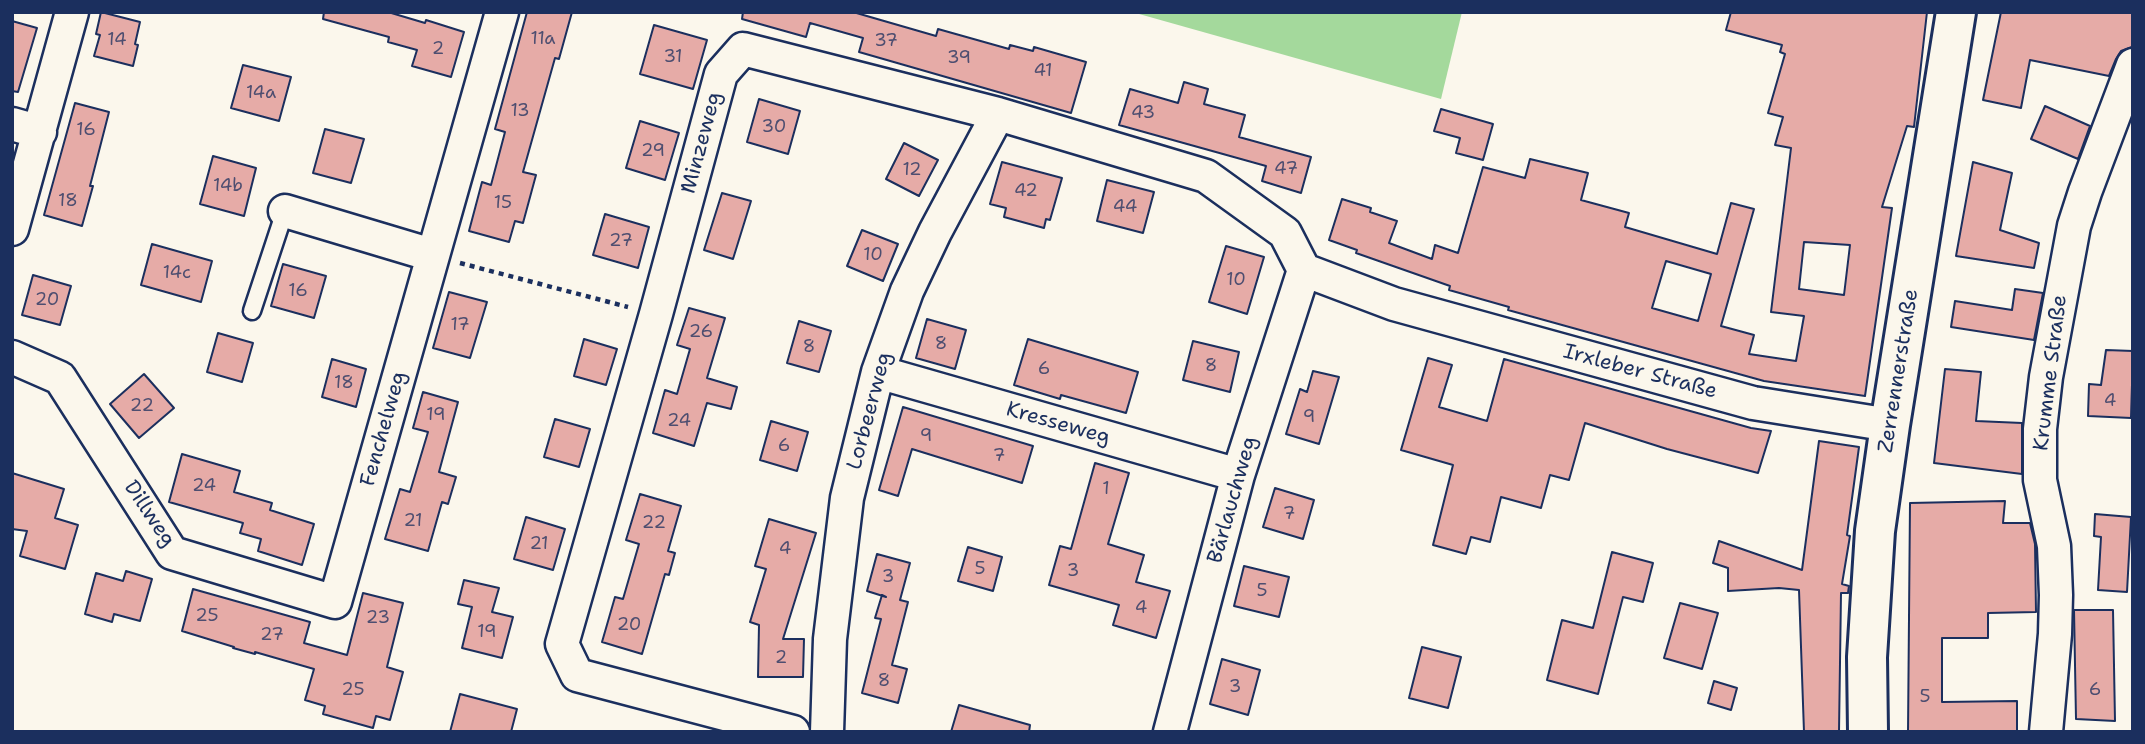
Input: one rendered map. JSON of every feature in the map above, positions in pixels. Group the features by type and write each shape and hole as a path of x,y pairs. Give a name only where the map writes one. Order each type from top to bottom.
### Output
{"main road":[{"name":"Zerrennerstraße","path":"1868,732 1867,657 1875,531 1956,12"}],"street":[{"path":"12,229 26,128 72,12"},
{"name":"Fenchelweg","path":"335,602 502,12"},
{"name":"Minzeweg","path":"793,732 577,675 562,644 721,74 743,49 998,114 1206,176 1285,233 1304,270"},
{"name":"Krumme Straße","path":"2046,732 2056,594 2054,546 2040,480 2040,429 2046,377 2074,226 2133,65"},
{"name":"Lorbeerweg","path":"827,732 830,639 847,498 878,372 907,291 934,232 998,114"},
{"path":"285,211 432,255"},
{"name":"Irxleber Straße","path":"1304,270 1394,304 1753,403 1890,425"},
{"name":"Bärlauchweg","path":"1170,732 1238,475 1304,270"},
{"name":"Dillweg","path":"12,357 60,378 172,553 335,602"},
{"name":"Kresseweg","path":"878,372 1238,475"}],"lane":[{"path":"252,312 285,211"}],"path":[{"path":"432,255 656,314"}],"green space":[{"path":"1132,12 1462,12 1441,99"}],"building":[{"path":"101,12 140,22 133,66 94,56 100,35 96,34"},
{"path":"324,12 388,12 464,32 451,77 412,66 417,50 388,42 389,37 323,19"},
{"path":"527,12 572,12 559,59 555,58 523,172 536,175 523,223 515,221 509,242 469,231 482,182 491,185 505,132 495,129"},
{"path":"743,12 853,12 936,36 938,29 1009,49 1010,45 1033,51 1034,47 1086,62 1071,113 859,52 863,38 810,23 806,37 742,19"},
{"path":"1731,12 1927,12 1914,127 1907,126 1882,207 1892,208 1865,396 1764,381 1508,310 1509,307 1449,290 1450,286 1356,253 1357,250 1329,240 1342,199 1371,208 1370,212 1397,221 1389,243 1432,259 1435,245 1458,253 1483,167 1525,178 1530,159 1588,173 1581,200 1629,213 1625,227 1717,254 1731,203 1754,209 1721,326 1754,335 1749,354 1796,361 1804,316 1771,312 1791,148 1775,145 1783,117 1768,113 1785,54 1780,52 1782,45 1726,30","holes":["1804,242 1850,245 1844,295 1799,289","1666,261 1711,274 1698,321 1652,308"]},
{"path":"2001,12 2133,12 2132,47 2121,51 2109,76 2030,60 2021,108 1983,100"},
{"path":"12,21 37,28 18,92 12,91"},
{"path":"654,25 707,40 693,89 640,74"},
{"path":"243,65 291,77 279,121 231,108"},
{"path":"1184,82 1208,89 1204,104 1245,115 1239,137 1311,157 1301,193 1262,181 1266,166 1119,125 1130,89 1178,103"},
{"path":"759,99 800,111 788,154 747,142"},
{"path":"75,103 109,112 82,226 44,215"},
{"path":"2045,106 2090,126 2078,159 2031,139"},
{"path":"1441,109 1493,124 1483,160 1456,153 1460,138 1434,131"},
{"path":"640,121 679,133 665,180 626,168"},
{"path":"325,129 364,139 351,183 313,173"},
{"path":"904,143 938,160 919,196 886,179"},
{"path":"213,156 256,168 244,216 200,204"},
{"path":"1002,162 1062,178 1050,220 1046,219 1044,228 1004,217 1006,208 990,204"},
{"path":"1973,162 2012,173 2000,230 2039,243 2034,268 1956,256"},
{"path":"1107,180 1154,192 1143,233 1097,221"},
{"path":"722,193 751,201 733,259 704,250"},
{"path":"605,214 649,227 638,268 593,255"},
{"path":"862,230 898,244 883,281 847,266"},
{"path":"152,244 212,261 201,302 141,285"},
{"path":"1226,246 1264,257 1247,314 1209,302"},
{"path":"283,264 326,276 314,318 271,306"},
{"path":"33,275 71,286 60,325 22,315"},
{"path":"2015,289 2043,293 2034,340 1951,327 1955,301 2012,310"},
{"path":"449,292 487,302 470,358 433,348"},
{"path":"689,308 725,318 707,378 737,387 731,409 707,403 694,446 653,433 665,390 677,394 690,349 677,345"},
{"path":"927,319 966,330 955,369 916,358"},
{"path":"799,321 831,331 819,372 787,363"},
{"path":"218,333 253,343 242,382 207,372"},
{"path":"584,339 617,349 606,385 574,376"},
{"path":"1028,339 1138,372 1126,413 1061,395 1060,399 1014,385"},
{"path":"1193,341 1239,352 1230,392 1183,380"},
{"path":"2106,350 2133,351 2131,418 2088,416 2089,384 2101,385"},
{"path":"1428,358 1452,365 1439,407 1487,421 1504,359 1751,428 1771,431 1758,473 1667,449 1585,423 1569,480 1550,475 1541,508 1501,497 1490,542 1471,537 1466,554 1433,545 1453,465 1401,450"},
{"path":"332,359 366,369 356,407 322,397"},
{"path":"1945,369 1981,372 1976,421 2022,423 2022,474 1934,463"},
{"path":"1313,371 1339,377 1319,444 1286,434 1300,389 1307,392"},
{"path":"144,374 174,408 139,438 110,404"},
{"path":"423,392 458,402 439,472 456,477 448,504 442,502 428,551 385,539 400,489 410,492 428,432 413,428"},
{"path":"903,407 1033,446 1022,483 912,449 898,496 879,490"},
{"path":"555,419 590,429 579,467 544,457"},
{"path":"771,421 808,432 797,471 760,460"},
{"path":"1819,441 1859,447 1842,584 1849,586 1848,593 1841,593 1839,732 1804,732 1799,590 1779,588 1728,591 1728,568 1713,563 1719,541 1802,570"},
{"path":"182,454 240,471 234,492 272,503 270,510 314,524 302,565 258,551 261,539 240,533 243,523 169,502"},
{"path":"1095,463 1129,473 1108,544 1144,555 1136,582 1170,591 1156,638 1113,625 1119,605 1049,585 1060,546 1071,549"},
{"path":"12,473 64,489 55,518 78,525 65,569 20,556 27,531 12,529"},
{"path":"1275,488 1314,500 1303,539 1263,527"},
{"path":"640,494 681,506 668,551 675,553 669,575 665,574 642,654 602,642 615,597 623,599 639,544 626,540"},
{"path":"2005,501 2003,523 2030,523 2035,544 2036,612 1988,613 1988,638 1942,638 1942,702 2017,701 2017,732 1908,732 1910,503"},
{"path":"2095,514 2131,517 2127,592 2098,590 2101,537 2094,536"},
{"path":"526,517 565,529 553,570 514,559"},
{"path":"769,519 816,533 783,639 804,639 803,677 758,677 759,625 750,622 766,569 755,566"},
{"path":"968,547 1002,557 993,591 958,581"},
{"path":"1612,552 1653,563 1643,602 1623,597 1598,694 1547,680 1562,620 1593,628"},
{"path":"877,554 910,563 900,600 908,602 892,665 907,669 898,703 862,693 881,619 875,618 882,596 867,591"},
{"path":"1244,566 1289,577 1279,617 1234,606"},
{"path":"126,571 152,579 140,621 114,614 112,622 85,614 96,573 123,581"},
{"path":"464,580 499,588 492,612 513,617 502,658 462,648 472,607 458,604"},
{"path":"193,589 310,622 304,643 347,655 363,593 403,603 387,667 403,672 390,720 376,716 373,728 323,714 325,706 305,700 314,669 233,648 182,631"},
{"path":"1680,603 1718,613 1702,669 1664,658"},
{"path":"2074,610 2113,610 2115,721 2076,719"},
{"path":"1422,647 1461,657 1448,708 1409,698"},
{"path":"1222,659 1260,670 1248,715 1210,704"},
{"path":"1714,681 1737,688 1731,710 1708,703"},
{"path":"460,694 517,709 511,732 450,732"},
{"path":"959,705 1030,725 1029,732 951,732"}]}
